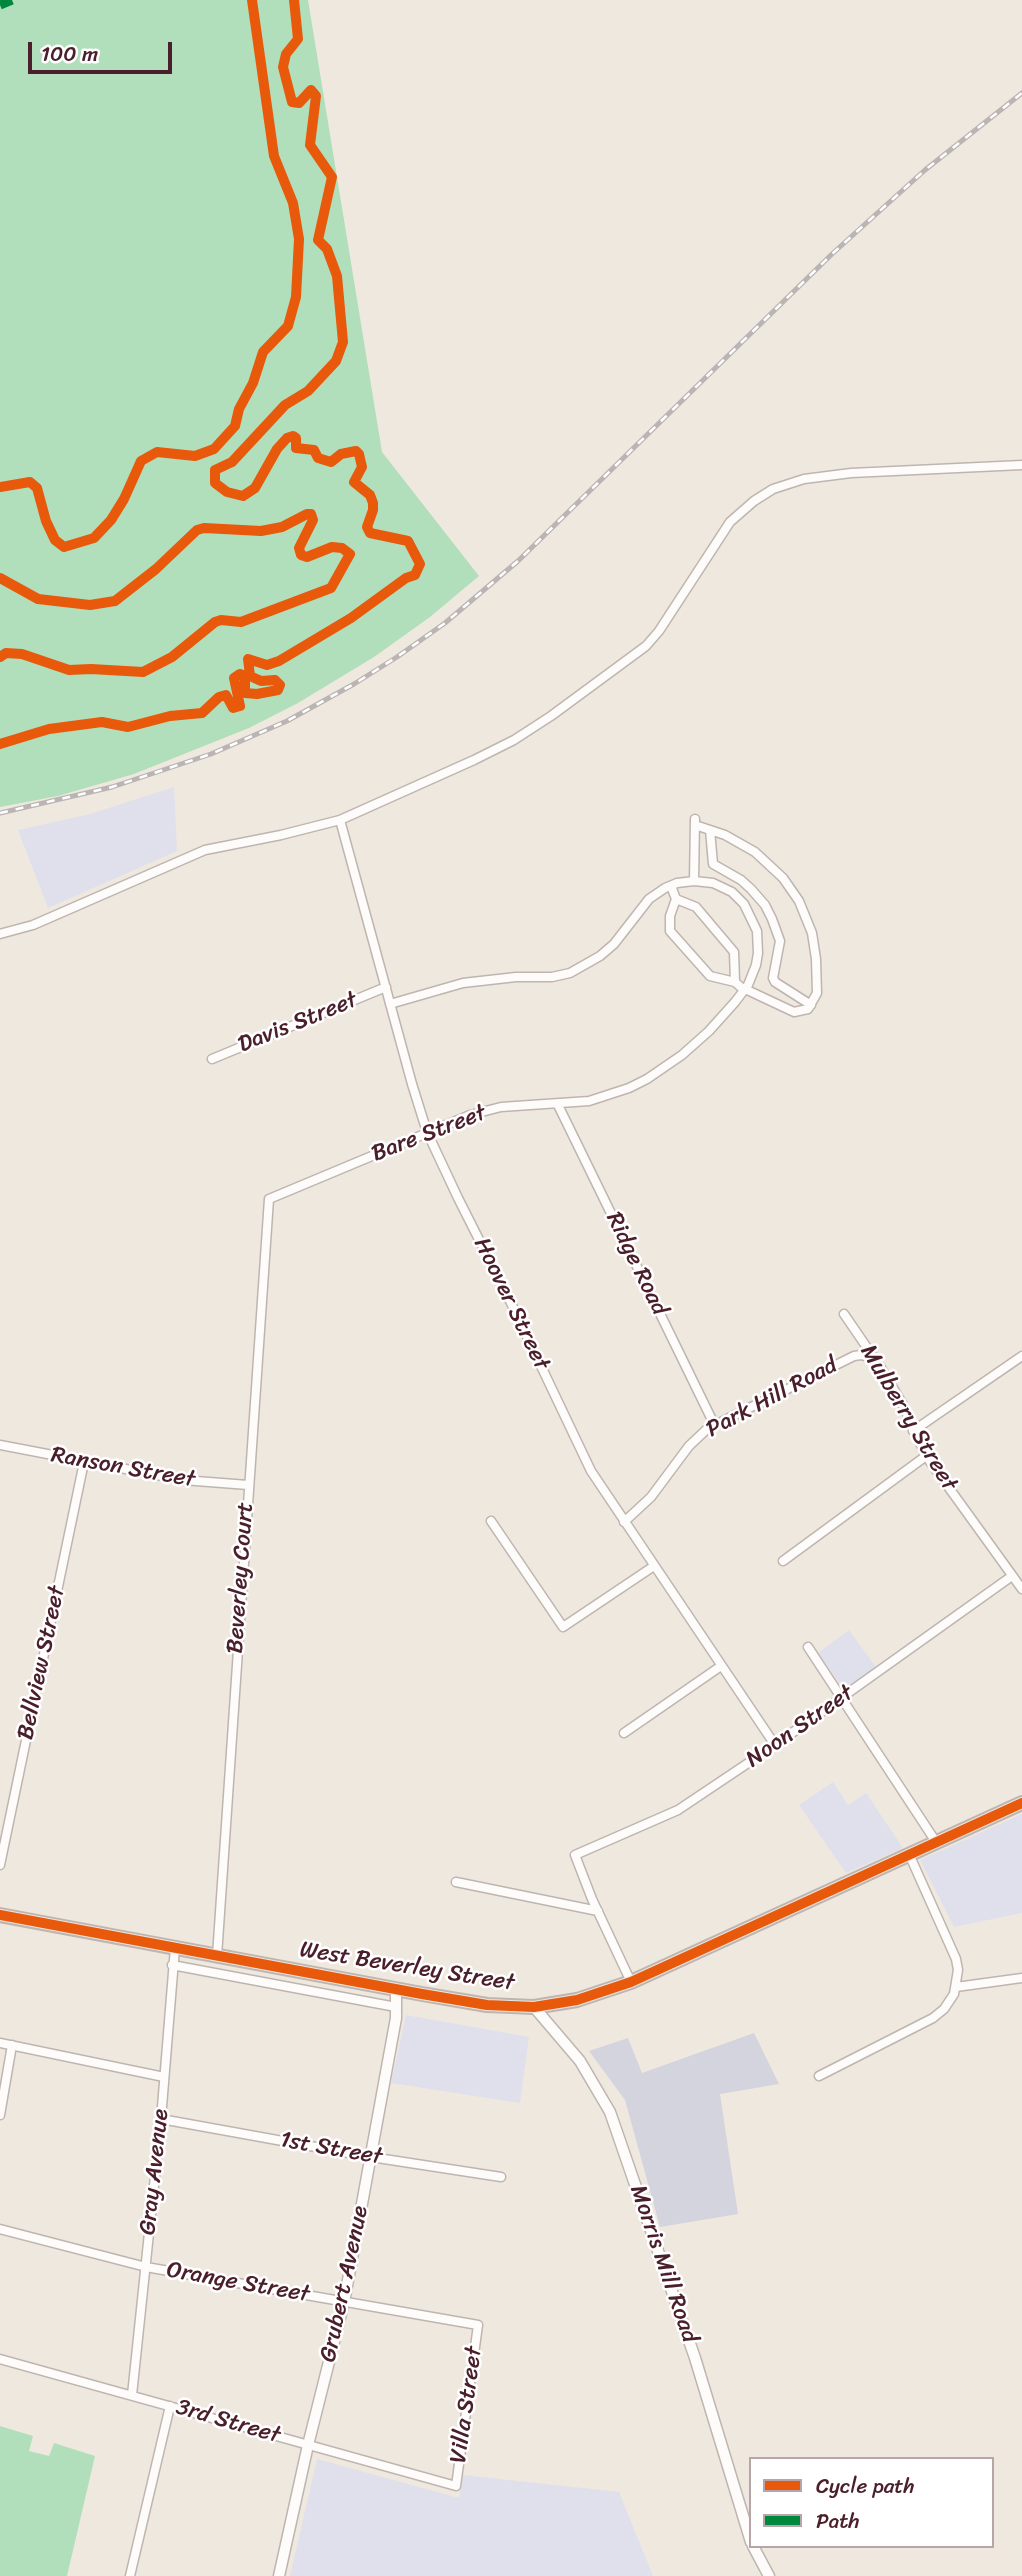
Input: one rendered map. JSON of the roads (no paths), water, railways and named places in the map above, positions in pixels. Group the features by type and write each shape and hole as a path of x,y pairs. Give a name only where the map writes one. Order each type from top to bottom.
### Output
{"main road":[{"name":"West Beverley Street","path":"0,1915 396,1989 487,2004 534,2007 577,2000 631,1982 1022,1803"}],"street":[{"path":"0,934 33,925 205,850 340,820 506,744 551,716 646,646 659,631 730,522 754,500 773,489 804,479 851,473 1022,465"},
{"name":"Hoover Street","path":"340,820 427,1132 586,1462 775,1745"},
{"path":"671,886 676,899 670,916 670,931 710,976 735,982 744,989 794,1012 808,1009 817,993 812,933 799,901 783,878 755,852 695,822 694,881"},
{"path":"710,830 713,864 751,889 765,905 772,919 780,941 773,978 811,1005"},
{"name":"Davis Street","path":"390,1004 463,983 516,977 552,977 569,973 585,966 614,944 649,899 671,886 694,881"},
{"name":"Bare Street","path":"269,1199 470,1115 501,1107 579,1103 606,1097 647,1079 682,1055 709,1031 744,989 752,975 758,953 754,922 744,904 732,892 713,883 694,881"},
{"path":"676,899 693,905 734,952 735,982"},
{"name":"Davis Street","path":"212,1059 386,987"},
{"name":"Ridge Road","path":"558,1105 714,1424"},
{"name":"Beverley Court","path":"217,1956 269,1199"},
{"name":"Mulberry Street","path":"844,1314 902,1404 926,1456 1022,1589"},
{"name":"Park Hill Road","path":"624,1522 651,1497 691,1444 714,1424 854,1356 861,1354 873,1358"},
{"path":"913,1431 1022,1356"},
{"name":"Ranson Street","path":"0,1444 183,1480 248,1485"},
{"path":"783,1561 926,1456"},
{"name":"Bellview Street","path":"0,1865 84,1462"},
{"path":"491,1521 563,1627 654,1566"},
{"name":"Noon Street","path":"598,1911 575,1855 678,1810 775,1745 1013,1576"},
{"path":"808,1647 936,1842"},
{"path":"624,1733 721,1666"},
{"path":"819,2076 938,2015 948,2004 956,1987 956,1959 909,1854"},
{"path":"456,1882 598,1911 631,1982"},
{"name":"Gray Avenue","path":"132,2395 161,2119 175,1948"},
{"name":"West Beverley Street","path":"172,1965 396,2007"},
{"path":"956,1987 1022,1978"},
{"name":"Grubert Avenue","path":"279,2576 344,2302 396,2018 396,1989"},
{"name":"Morris Mill Road","path":"534,2007 580,2061 610,2112 695,2358 749,2534"},
{"path":"0,2043 164,2077"},
{"path":"0,2115 12,2045"},
{"name":"1st Street","path":"161,2119 371,2157 501,2177"},
{"name":"Orange Street","path":"0,2229 146,2267 478,2325"},
{"name":"Villa Street","path":"456,2486 478,2325"},
{"name":"3rd Street","path":"0,2358 456,2486"},
{"path":"130,2576 170,2406"},
{"name":"Morris Mill Road","path":"754,2548 769,2576"}],"railway":[{"path":"0,813 112,787 211,754 287,721 397,657 445,623 518,561 832,254 925,170 1022,93"}]}
